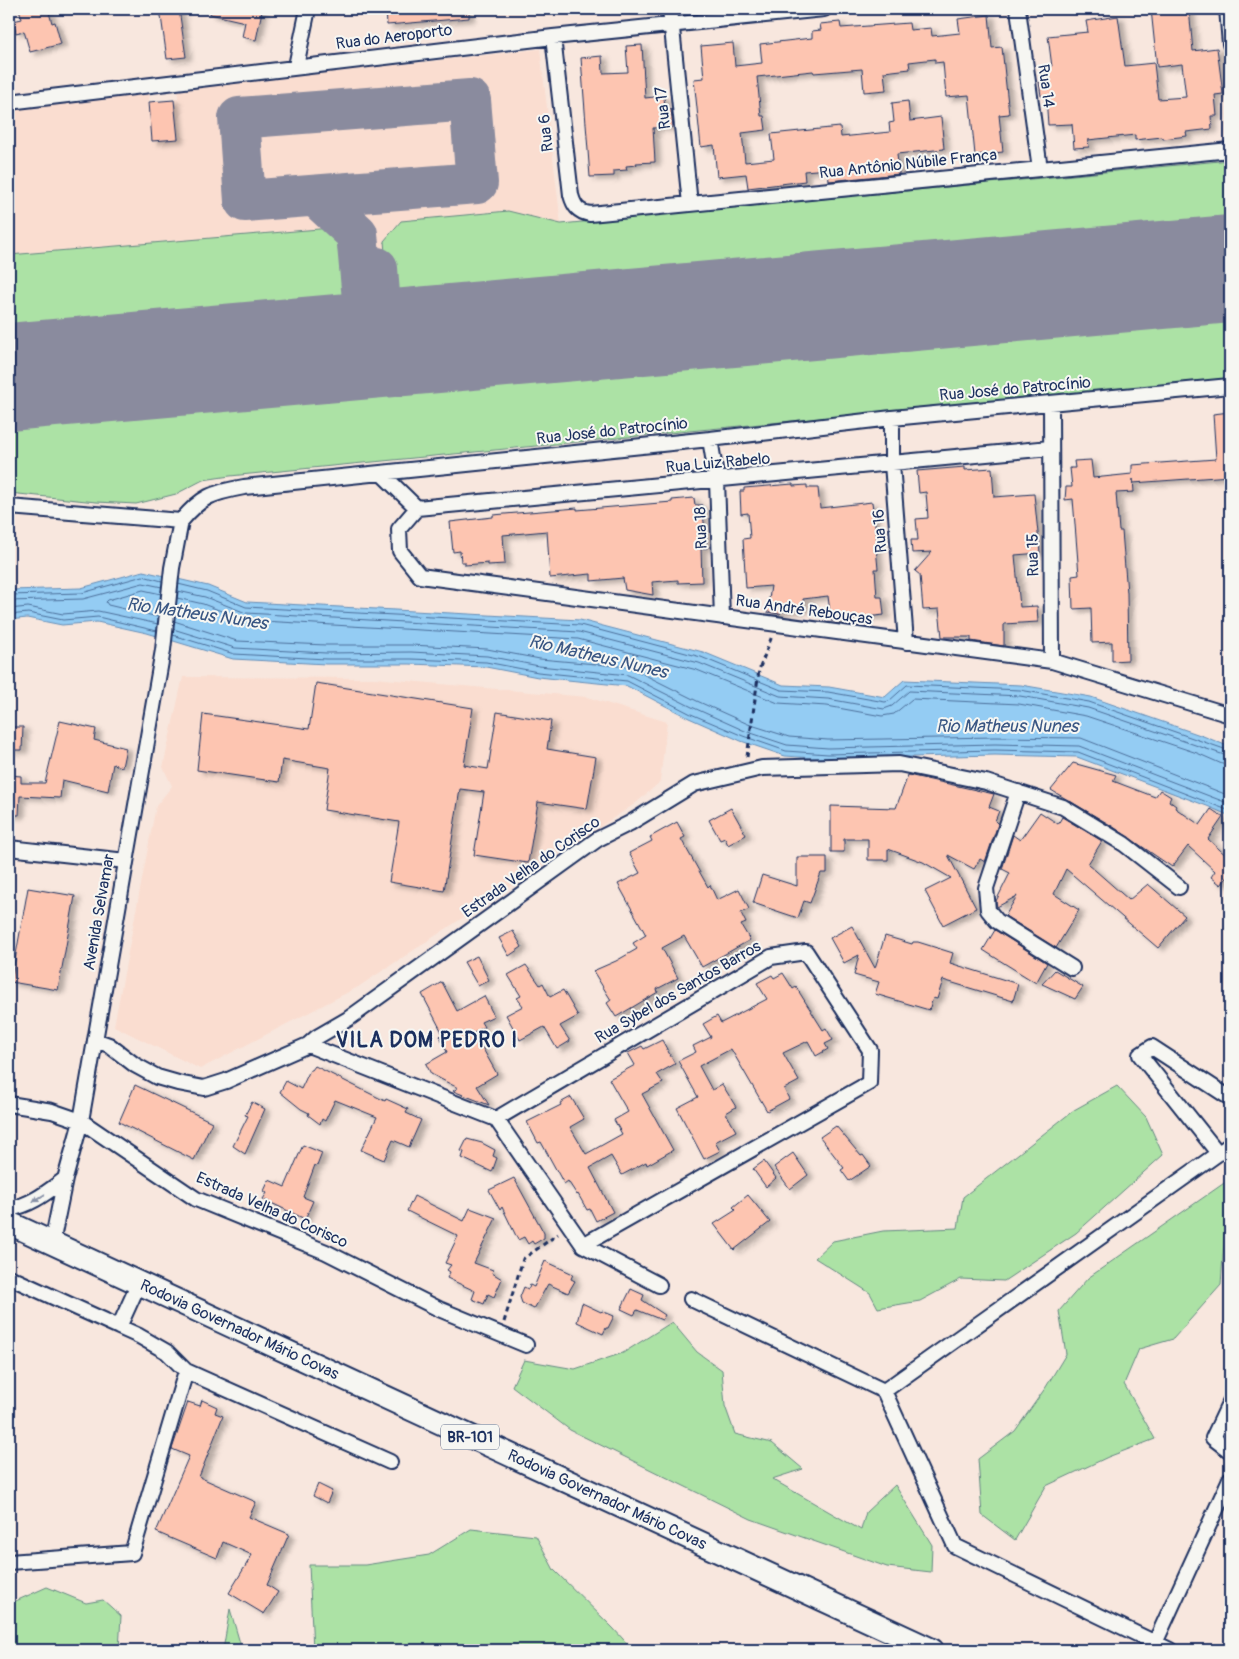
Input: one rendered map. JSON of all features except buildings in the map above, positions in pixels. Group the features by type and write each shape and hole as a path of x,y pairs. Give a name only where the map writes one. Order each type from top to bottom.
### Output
{"highway":[{"name":"Rodovia Governador Mário Covas","path":"9,1222 932,1650"}],"street":[{"path":"296,66 308,9"},
{"name":"Rua 17","path":"670,9 690,204"},
{"name":"Rua do Aeroporto","path":"9,102 296,66 824,9"},
{"name":"Rua 14","path":"1018,9 1040,168"},
{"path":"1227,9 1230,44"},
{"name":"Rua 6","path":"553,37 570,195 577,210 590,214"},
{"name":"Rua Antônio Núbile França","path":"590,214 1230,150"},
{"name":"Rua José do Patrocínio","path":"181,521 200,500 218,492 244,487 710,439 892,418 1230,386"},
{"name":"Rua 15","path":"1051,403 1052,661"},
{"name":"Rua 16","path":"892,418 892,464 906,642"},
{"name":"Rua 18","path":"710,439 717,481 722,617"},
{"name":"Rua Luiz Rabelo","path":"417,508 1050,448"},
{"path":"381,473 417,508"},
{"path":"9,507 181,521"},
{"name":"Rua André Rebouças","path":"417,508 399,529 400,551 420,576 1052,661 1230,715"},
{"name":"Avenida Selvamar","path":"52,1243 65,1179 80,1121 95,1040 163,650 172,568 181,521"},
{"name":"Estrada Velha do Corisco","path":"95,1040 109,1045 135,1065 157,1077 204,1088 226,1081 308,1045 348,1019 598,839 630,823 694,784 762,768 899,764 986,782 1063,807 1124,844 1179,887"},
{"path":"1018,792 986,888 988,910 997,922 1072,968"},
{"path":"9,848 126,861"},
{"name":"Rua Sybel dos Santos Barros","path":"496,1119 771,957 806,952 870,1050 869,1083 583,1245"},
{"path":"308,1045 496,1119 583,1245 659,1285"},
{"path":"1218,1154 1140,1055 1152,1047 1230,1098"},
{"name":"Estrada Velha do Corisco","path":"9,1104 52,1111 80,1121 196,1198 326,1252 439,1309 526,1345"},
{"path":"884,1391 1230,1145"},
{"path":"9,1209 28,1204 40,1198 65,1179"},
{"path":"9,1277 139,1336 167,1352 186,1371 390,1462"},
{"path":"119,1328 138,1283"},
{"path":"691,1299 884,1391 955,1546 1170,1650"},
{"path":"9,1562 132,1553 186,1371"},
{"path":"1230,1402 1213,1438 1230,1451"},
{"path":"1155,1643 1230,1479"}],"path":[{"path":"748,750 758,670 777,625"},
{"path":"500,1334 523,1259 569,1225"}],"shaded area":[{"path":"540,49 561,224 1230,160 1230,378 230,476 203,480 176,494 136,504 9,493 9,107 150,92 149,102 174,100 178,98 178,89"},
{"path":"183,677 374,678 587,697 667,722 660,782 636,803 358,987 200,1069 114,1026 156,806 172,786 163,767"}],"green space":[{"path":"1230,160 1230,243 406,316 389,299 384,241 401,221 508,211 561,224"},
{"path":"331,228 349,242 353,306 336,321 9,349 9,255"},
{"path":"1230,296 1230,378 230,476 203,480 176,494 136,504 9,493 9,404"},
{"path":"1117,1086 1146,1117 1163,1155 1076,1233 1004,1281 961,1279 920,1301 878,1308 870,1293 815,1258 833,1241 883,1231 958,1228 963,1197 1074,1110"},
{"path":"1230,1179 1230,1207 1226,1213 1221,1285 1173,1339 1139,1349 1124,1384 1155,1439 1108,1457 1046,1486 1015,1540 982,1515 978,1459 1015,1431 1046,1387 1066,1354 1059,1311 1088,1278"},
{"path":"672,1322 697,1352 722,1370 725,1406 735,1434 772,1443 803,1469 772,1479 861,1530 866,1512 895,1485 932,1545 931,1572 887,1567 751,1519 570,1430 512,1386 524,1360 575,1369 623,1353"},
{"path":"471,1529 536,1536 554,1570 633,1650 313,1650 309,1565 365,1565 429,1555"},
{"path":"47,1587 86,1603 103,1600 121,1616 119,1650 9,1650 9,1604"},
{"path":"230,1609 242,1650 223,1650"}],"water":[{"name":"Rio Matheus Nunes","path":"143,571 208,586 247,602 580,620 703,652 783,685 829,687 885,697 904,680 1021,685 1091,697 1230,747 1230,816 1077,757 995,755 828,759 785,756 741,741 689,718 627,686 538,677 486,667 410,664 326,664 233,659 147,633 97,622 62,625 27,618 9,620 9,590 81,588"}],"taxiway":[{"path":"470,100 477,183 245,201 239,118 470,100"},
{"path":"316,196 357,234 364,310 332,348"},
{"path":"377,268 380,307 405,342"}],"runway":[{"path":"9,377 1230,269"}],"district":[{"name":"VILA DOM PEDRO I","path":"427,1040"}]}
